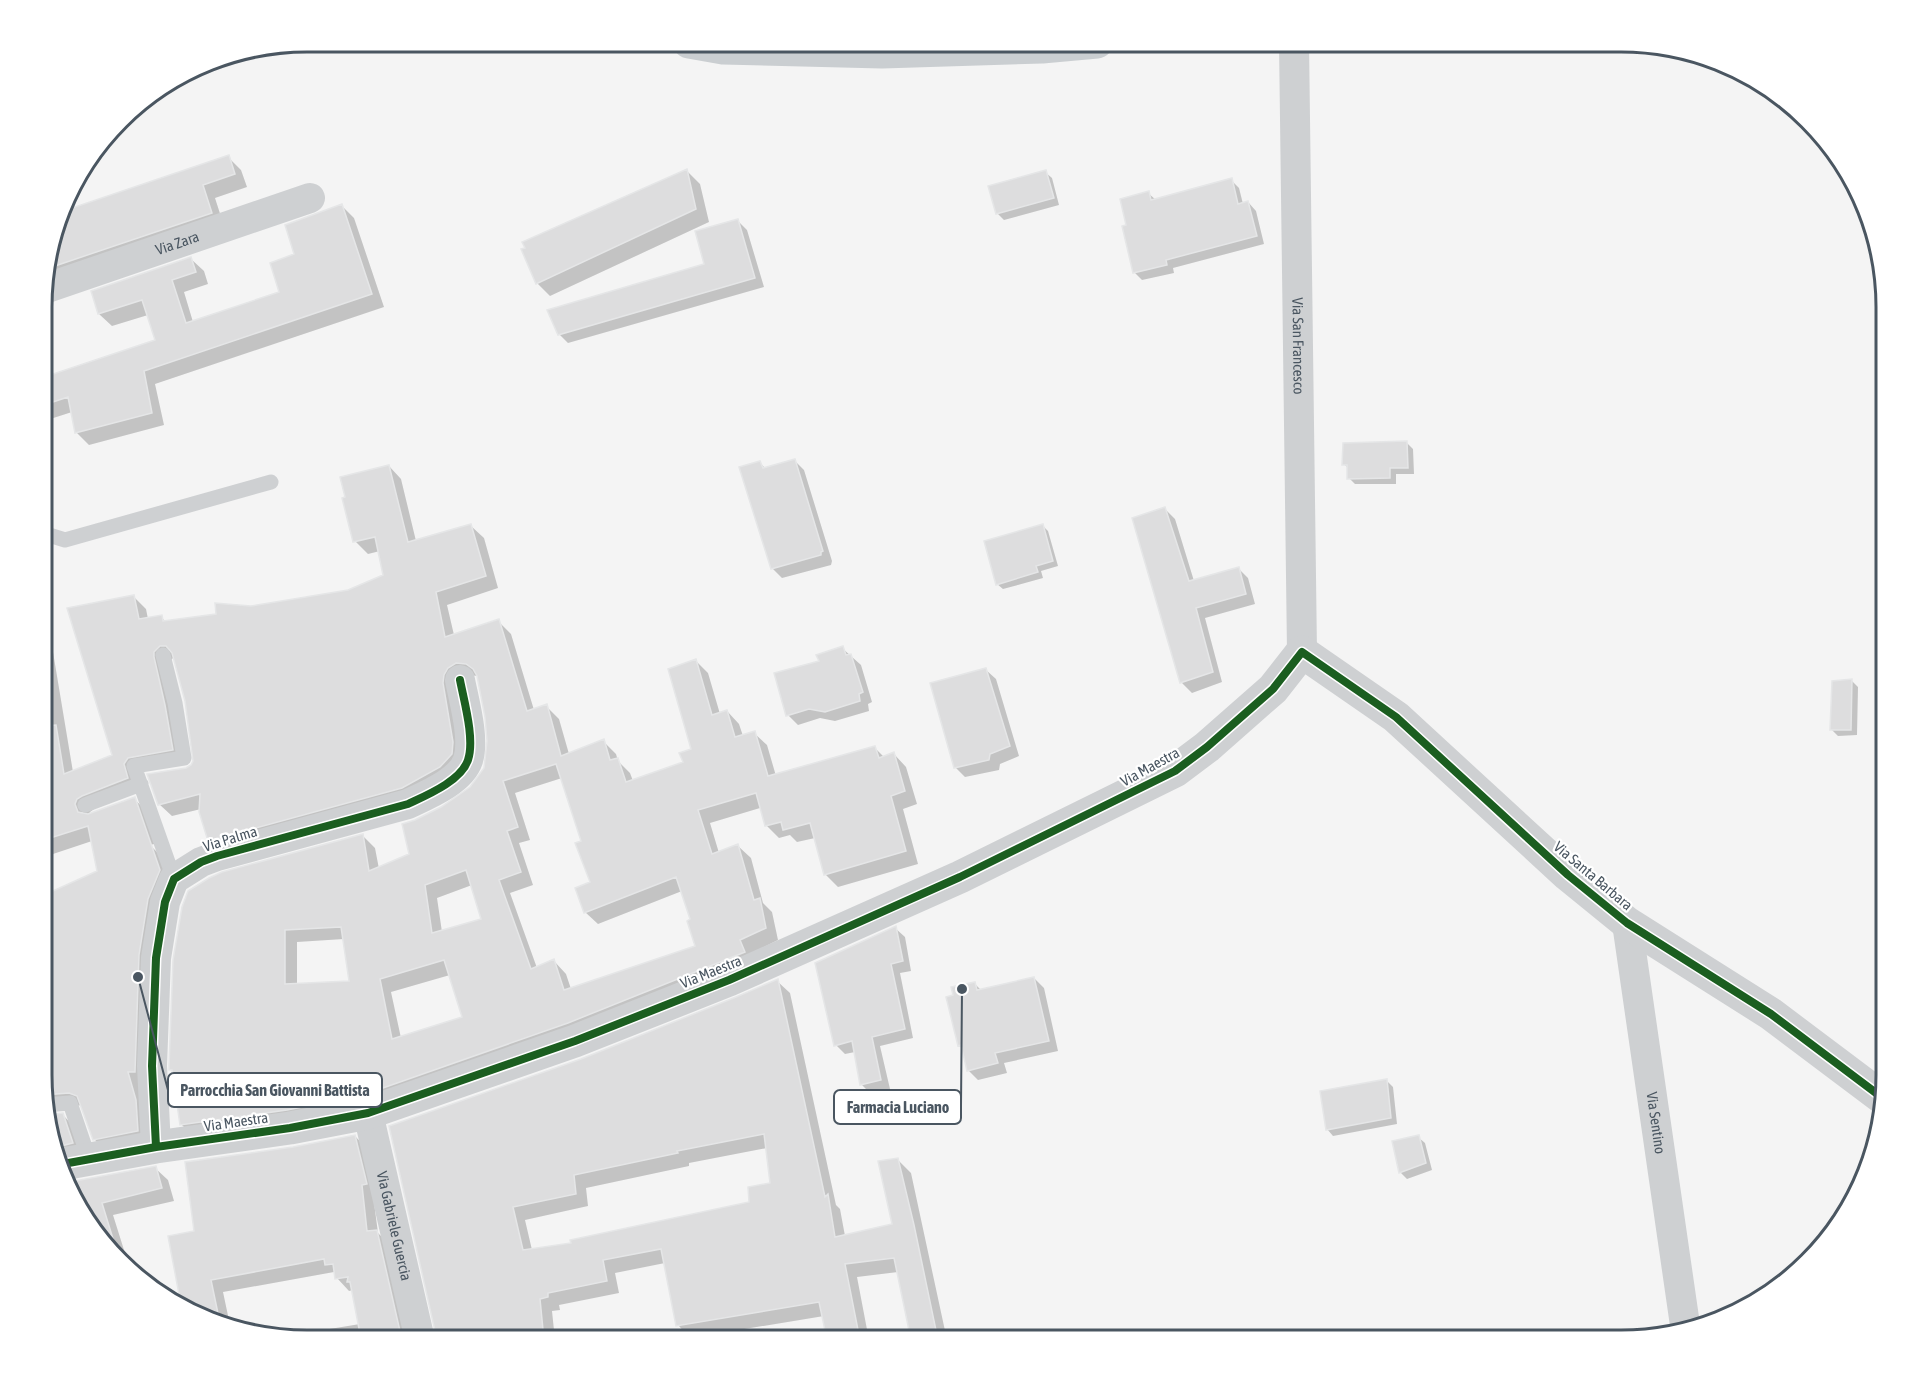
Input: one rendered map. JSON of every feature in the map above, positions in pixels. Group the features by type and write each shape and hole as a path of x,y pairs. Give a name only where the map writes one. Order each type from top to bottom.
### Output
{"street":[{"name":"Via San Francesco","path":"1294,52 1302,652"},
{"name":"Via Zara","path":"54,286 310,198"},
{"name":"Via Santa Barbara","path":"1302,652 1396,717 1568,875 1628,922 1772,1014 1875,1092"},
{"name":"Via Maestra","path":"76,1162 156,1147 291,1128 368,1113 575,1041 729,980 960,877 1165,777 1208,747 1273,689 1302,652"},
{"name":"Via Palma","path":"174,879 201,862 217,856 408,804 437,790 468,762 471,748 460,680"},
{"path":"156,1147 152,1066 156,958 165,902 174,879"},
{"name":"Via Sentino","path":"1628,922 1684,1321"},
{"name":"Via Gabriele Guercia","path":"368,1113 418,1330"}],"lane":[{"path":"52,536 65,540 271,482"},
{"path":"163,655 175,703 184,758 134,766 174,879"},
{"path":"86,805 141,784"},
{"path":"55,1104 70,1103 76,1162"}],"building":[{"path":"229,155 235,174 203,185 212,213 56,266 61,242 73,208"},
{"path":"687,169 696,209 536,284 521,249 525,248 522,242"},
{"path":"1046,170 1054,198 996,214 988,186"},
{"path":"1232,178 1238,204 1248,201 1257,236 1166,260 1167,265 1133,273 1122,226 1126,225 1120,199 1149,191 1151,200"},
{"path":"342,204 372,294 144,371 152,413 75,433 68,397 52,402 52,374 155,340 142,300 98,314 91,291 191,257 196,272 172,280 186,323 279,292 270,263 294,254 285,225"},
{"path":"738,219 755,278 558,335 547,310 704,264 695,231"},
{"path":"1407,441 1408,468 1390,468 1390,478 1347,479 1347,465 1342,465 1343,443"},
{"path":"795,459 823,551 821,555 771,569 739,467 760,461 763,468"},
{"path":"389,465 408,542 471,524 486,576 436,592 445,637 499,619 527,711 547,704 561,756 604,739 610,760 618,758 626,782 683,762 679,753 691,749 668,669 696,659 712,715 727,710 735,737 755,731 768,776 875,746 879,758 894,752 905,791 891,796 906,851 824,875 810,823 783,830 781,822 765,826 756,793 698,810 712,854 738,844 754,900 760,898 766,928 740,940 745,952 568,1023 363,1095 287,1110 180,1125 172,1070 169,1070 169,1066 173,960 182,907 188,891 222,872 363,834 369,871 409,854 402,824 441,807 470,787 484,768 487,741 477,676 466,664 456,663 448,668 444,675 443,683 453,742 452,754 440,767 402,788 208,841 199,812 200,794 158,805 147,774 186,768 193,761 185,701 172,653 166,646 160,646 154,652 154,657 173,750 128,758 124,764 128,778 82,796 75,804 78,812 88,814 135,797 160,870 148,899 139,955 135,1072 128,1072 136,1100 138,1131 93,1140 77,1096 69,1093 53,1094 53,1091 52,891 97,871 88,826 52,837 52,725 56,725 64,774 112,755 67,608 134,595 139,619 162,615 163,621 216,614 215,603 251,606 348,590 383,575 375,537 353,542 342,498 345,497 340,477","holes":["556,764 581,841 575,843 590,882 575,888 584,913 676,877 690,919 687,921 695,946 564,990 554,959 531,969 499,880 521,872 507,831 518,827 503,781","466,870 481,919 432,933 425,885","341,927 349,981 285,984 285,930","444,960 462,1017 392,1039 380,979"]},
{"path":"1165,507 1189,581 1239,567 1246,594 1196,608 1213,672 1180,683 1132,518"},
{"path":"1043,524 1053,561 1036,566 1038,572 996,585 984,541"},
{"path":"843,646 846,655 851,654 863,692 859,694 860,701 825,712 809,709 786,716 774,673 819,661 816,655"},
{"path":"986,668 1010,746 990,754 989,760 954,768 930,683"},
{"path":"1852,679 1851,730 1830,730 1832,681"},
{"path":"896,926 903,961 891,964 905,1029 872,1037 881,1080 860,1085 852,1041 834,1046 815,963"},
{"path":"1034,977 1049,1041 995,1053 998,1063 967,1071 961,1045 958,1046 946,997 953,995 951,987 975,982 977,990"},
{"path":"778,979 825,1197 828,1194 835,1237 892,1224 878,1161 898,1158 936,1330 909,1330 894,1258 845,1264 858,1330 825,1330 819,1302 676,1326 661,1249 603,1260 607,1281 548,1293 548,1297 540,1299 543,1330 435,1330 389,1126 581,1059","holes":["764,1134 770,1183 748,1187 749,1202 570,1240 571,1243 523,1250 513,1207 576,1194 574,1175"]},
{"path":"1387,1079 1391,1118 1326,1130 1320,1091"},
{"path":"63,1113 73,1143 63,1146 56,1114"},
{"path":"355,1135 367,1184 362,1185 367,1231 377,1230 400,1330 359,1330 350,1282 347,1282 348,1277 335,1279 333,1264 325,1265 324,1259 211,1280 218,1313 179,1294 168,1236 194,1231 185,1162 293,1147"},
{"path":"1419,1135 1426,1163 1399,1173 1392,1141"},
{"path":"156,1166 162,1188 102,1203 113,1239 87,1202 76,1181"}],"cycle path":[{"path":"69,1163 156,1147 290,1128 368,1113 575,1041 729,980 960,877 1175,771 1207,747 1273,689 1302,652 1396,717 1568,875 1627,923 1771,1014 1875,1092"},
{"path":"156,1147 152,1066 156,958 165,902 174,879 201,862 217,856 408,804 451,781 464,768 470,751 468,720 460,680"}],"place":[{"name":"Parrocchia San Giovanni Battista","path":"138,977"},
{"name":"Farmacia Luciano","path":"962,989"}]}
